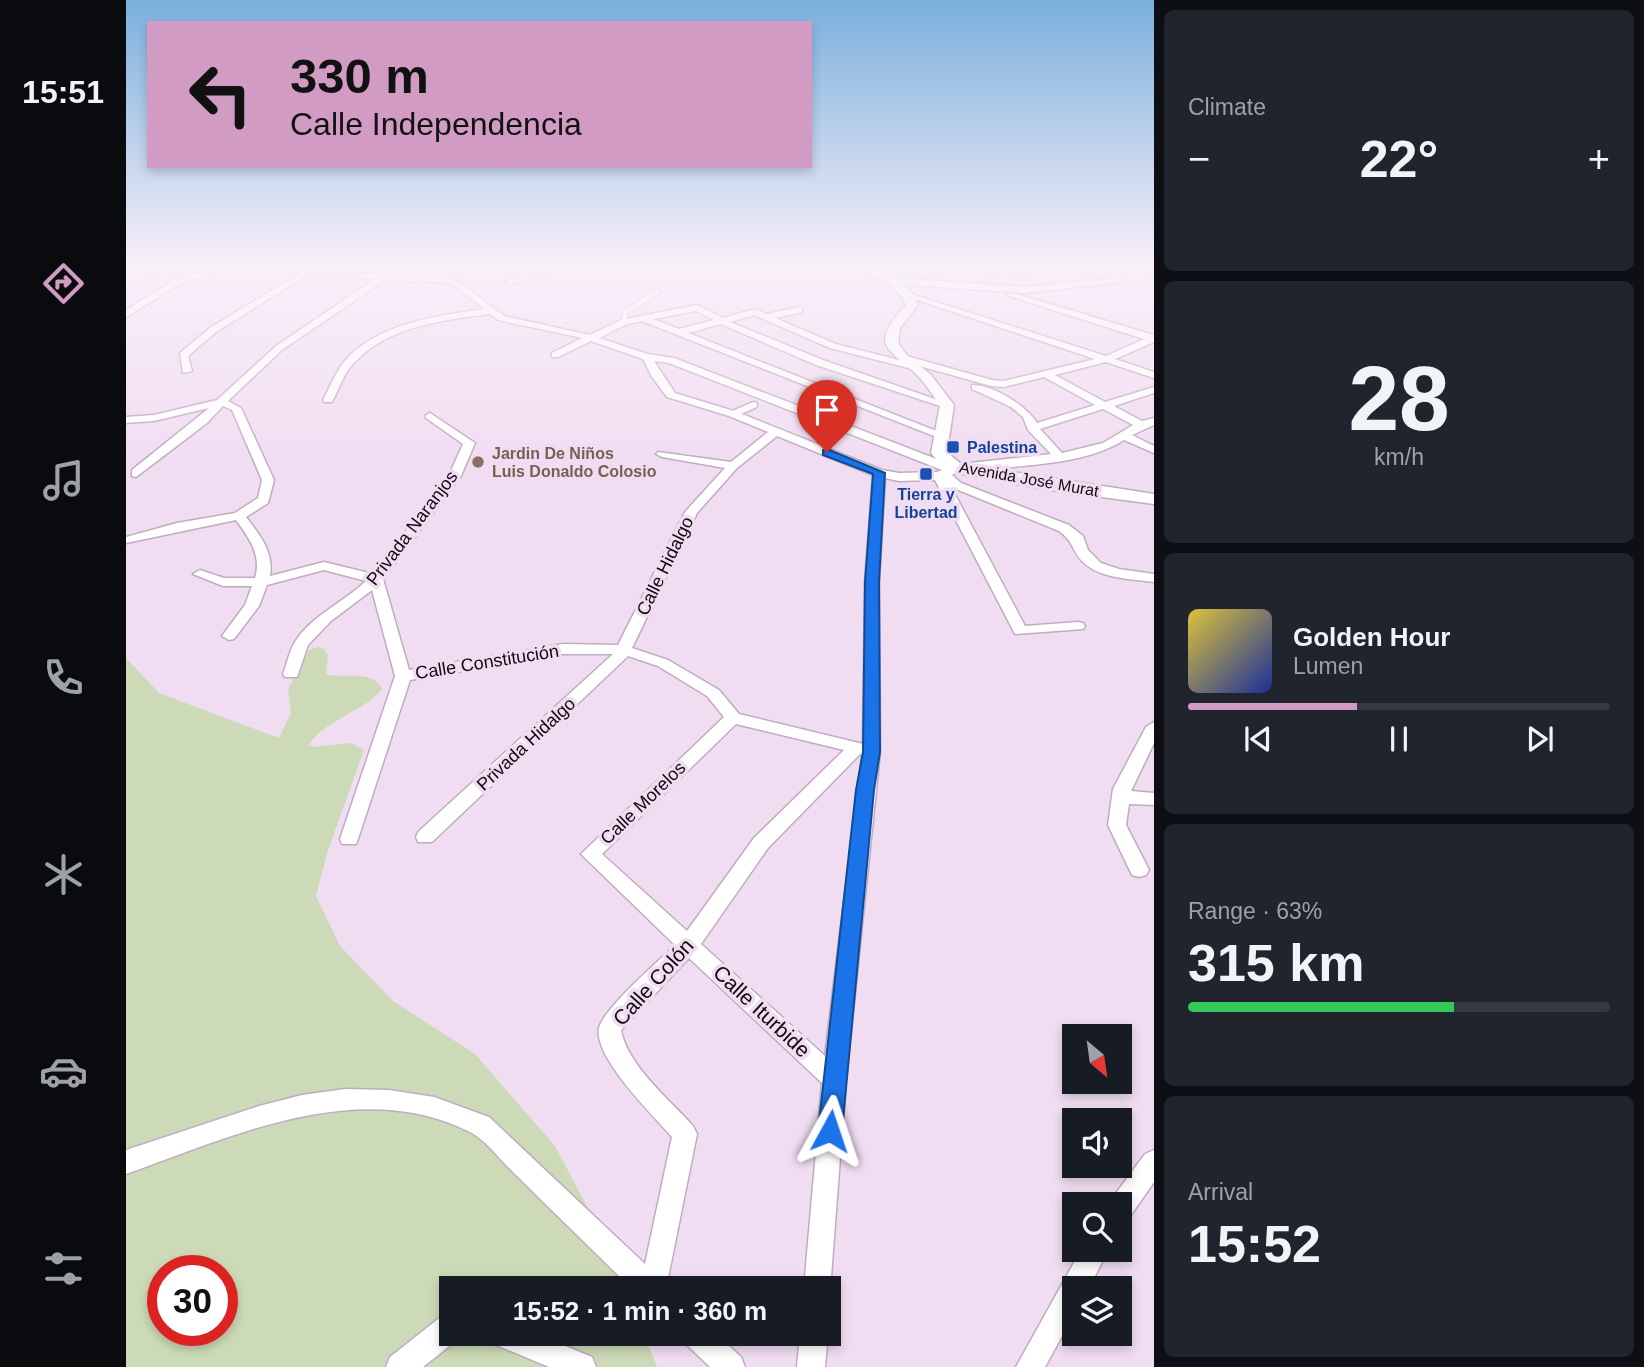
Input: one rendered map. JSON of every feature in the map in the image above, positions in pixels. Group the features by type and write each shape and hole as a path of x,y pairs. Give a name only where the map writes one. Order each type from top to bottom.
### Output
{"street":[{"path":"187,371 183,355 213,331"},
{"path":"136,473 203,421 279,348 304,331"},
{"path":"328,400 349,362 376,341 403,331"},
{"path":"557,331 588,337 647,357 671,360 710,374 948,472 957,486 1064,528 1077,539 1079,550 1087,561 1101,569 1154,578"},
{"path":"555,355 604,331"},
{"path":"677,331 749,362 943,436"},
{"path":"680,332 686,331"},
{"path":"744,331 947,405"},
{"path":"797,331 833,346 990,383 1021,380 1107,359 1154,338"},
{"path":"893,331 893,345 924,376 947,405"},
{"path":"1021,331 1154,375"},
{"path":"1130,331 1154,338"},
{"path":"647,357 657,377 671,395 733,414 879,473 899,477 1060,457 1107,446 1140,425 1154,421"},
{"path":"1044,373 1140,425"},
{"path":"924,376 968,384 992,393 1021,410 1027,415 1032,428 1060,457"},
{"path":"853,402 895,388"},
{"path":"1032,428 1154,390"},
{"path":"128,422 221,402 236,408 268,480 264,500 239,516 177,527 129,540"},
{"name":"Avenida José Murat","path":"947,405 939,453 948,472 1154,499"},
{"name":"Privada Naranjos","path":"290,674 302,644 326,618 357,597 376,579 455,476 469,443 430,416"},
{"name":"Calle Hidalgo","path":"624,650 691,512 733,466 775,432"},
{"path":"1125,436 1154,450"},
{"path":"662,454 733,466"},
{"path":"948,472 1020,631 1079,626"},
{"path":"818,1276 834,1079 865,790 864,750 879,473"},
{"path":"229,636 252,606 265,572 262,547 239,516"},
{"path":"200,574 223,582 261,582 324,566 376,579"},
{"name":"Calle Constitución","path":"376,579 403,676 563,649 624,650 663,663 713,693 733,718"},
{"name":"Privada Hidalgo","path":"425,837 619,658 624,650"},
{"path":"349,839 403,676"},
{"path":"733,718 864,750"},
{"name":"Calle Morelos","path":"690,943 590,854 733,718"},
{"path":"1139,870 1117,825 1122,789 1154,727"},
{"name":"Calle Colón","path":"654,1276 685,1134 623,1065 612,1043 610,1029 620,1015 690,943 761,843 864,750"},
{"path":"1121,797 1154,799"},
{"name":"Calle Iturbide","path":"690,943 834,1079"},
{"path":"126,1162 296,1105 363,1097 399,1100 452,1112 481,1125 638,1276"},
{"path":"1132,1192 1154,1161"},
{"path":"1031,1367 1088,1262"},
{"path":"400,1367 439,1336"},
{"path":"532,1346 582,1367"},
{"path":"709,1346 731,1367"},
{"path":"811,1367 813,1346"}],"lane":[{"path":"733,414 754,405"}],"green space":[{"path":"318,647 324,649 328,656 326,674 365,677 378,683 382,689 367,703 326,728 308,745 314,747 351,743 364,750 327,853 316,896 340,946 393,1001 475,1054 555,1146 621,1276 439,1276 439,1346 649,1346 657,1367 126,1367 126,658 159,693 279,738 291,713 288,689 309,650"}],"place":[{"name":"Palestina","path":"953,447"},
{"name":"Jardin De Niños Luis Donaldo Colosio","path":"478,462"},
{"name":"Tierra y Libertad","path":"926,474"}],"route":[{"path":"827,452 879,473 872,582 871,752 830,1131"}]}
